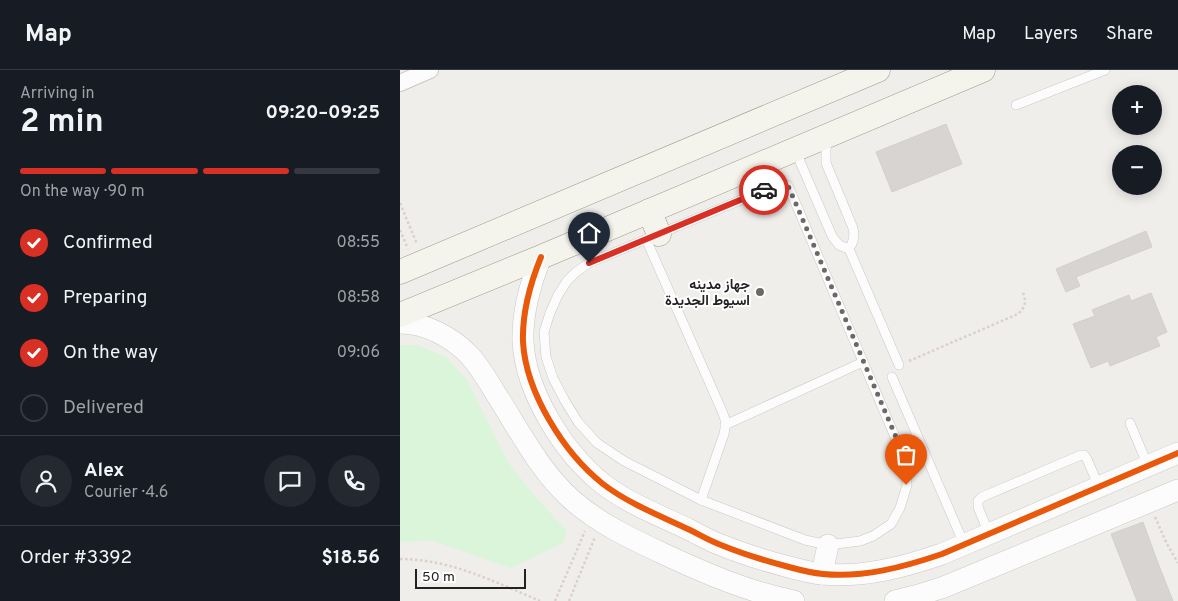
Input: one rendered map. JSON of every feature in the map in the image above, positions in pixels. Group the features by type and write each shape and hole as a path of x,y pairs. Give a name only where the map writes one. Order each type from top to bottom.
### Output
{"main road":[{"path":"400,272 837,79 878,70"},
{"path":"400,315 833,133 952,77 983,70"},
{"path":"649,211 652,237"}],"street":[{"path":"400,83 430,70"},
{"path":"541,257 527,298 523,342 526,364 543,408 569,449 603,484 624,498 720,545 771,562 822,574 871,572 919,562 942,554 1178,453"},
{"path":"400,322 412,323 433,330 453,341 470,356 550,477 570,498 597,519 625,536 709,575 756,592 794,601"},
{"path":"895,601 919,595 942,594 1178,490"},
{"path":"709,575 720,545"},
{"path":"822,574 828,545"}],"lane":[{"path":"1016,105 1105,70"},
{"path":"833,133 828,140 826,148 826,163 853,228 854,238 849,249"},
{"path":"795,149 832,236 839,245 849,249 899,365"},
{"path":"783,184 788,186 790,190 863,362 902,451 906,467 906,485 900,508 891,524 874,536 860,541 828,545 805,540 700,500 624,461 598,443 578,422 553,378 546,357 544,332 558,295 576,272 589,263 783,184"},
{"path":"652,237 726,425 700,500"},
{"path":"726,425 863,362"},
{"path":"892,377 964,544"},
{"path":"1130,423 1148,466"},
{"path":"989,534 978,507 978,501 982,497 1081,455 1084,455 1087,459 1099,487"}],"path":[{"path":"400,203 424,262"},
{"path":"899,365 1018,314 1025,306 1023,293"},
{"path":"1149,502 1166,544 1178,563"},
{"path":"555,601 597,519"},
{"path":"569,601 597,519"},
{"path":"400,559 434,562 458,568 540,601"}],"green space":[{"path":"400,345 417,345 446,357 467,380 508,462 533,494 567,531 563,543 511,568 433,541 400,542"}],"building":[{"path":"946,124 962,164 892,192 876,152"},
{"path":"1146,231 1152,247 1076,277 1080,286 1066,292 1056,269"},
{"path":"1151,293 1167,332 1156,337 1160,346 1110,366 1108,361 1091,368 1073,324 1095,316 1092,310 1129,295 1131,301"},
{"path":"1143,522 1173,601 1137,601 1111,534"}],"cycle path":[{"path":"541,257 527,298 523,342 531,381 539,401 561,439 588,471 623,498 713,542 763,560 810,572 838,575 868,573 898,567 942,554 1178,453"}],"way so far":[{"path":"764,190 783,184 788,186 790,190 902,451 906,467 906,485"}],"place":[{"name":"جهاز مدينه اسيوط الجديدة","path":"760,292"}],"route":[{"path":"589,263 764,190"}]}
